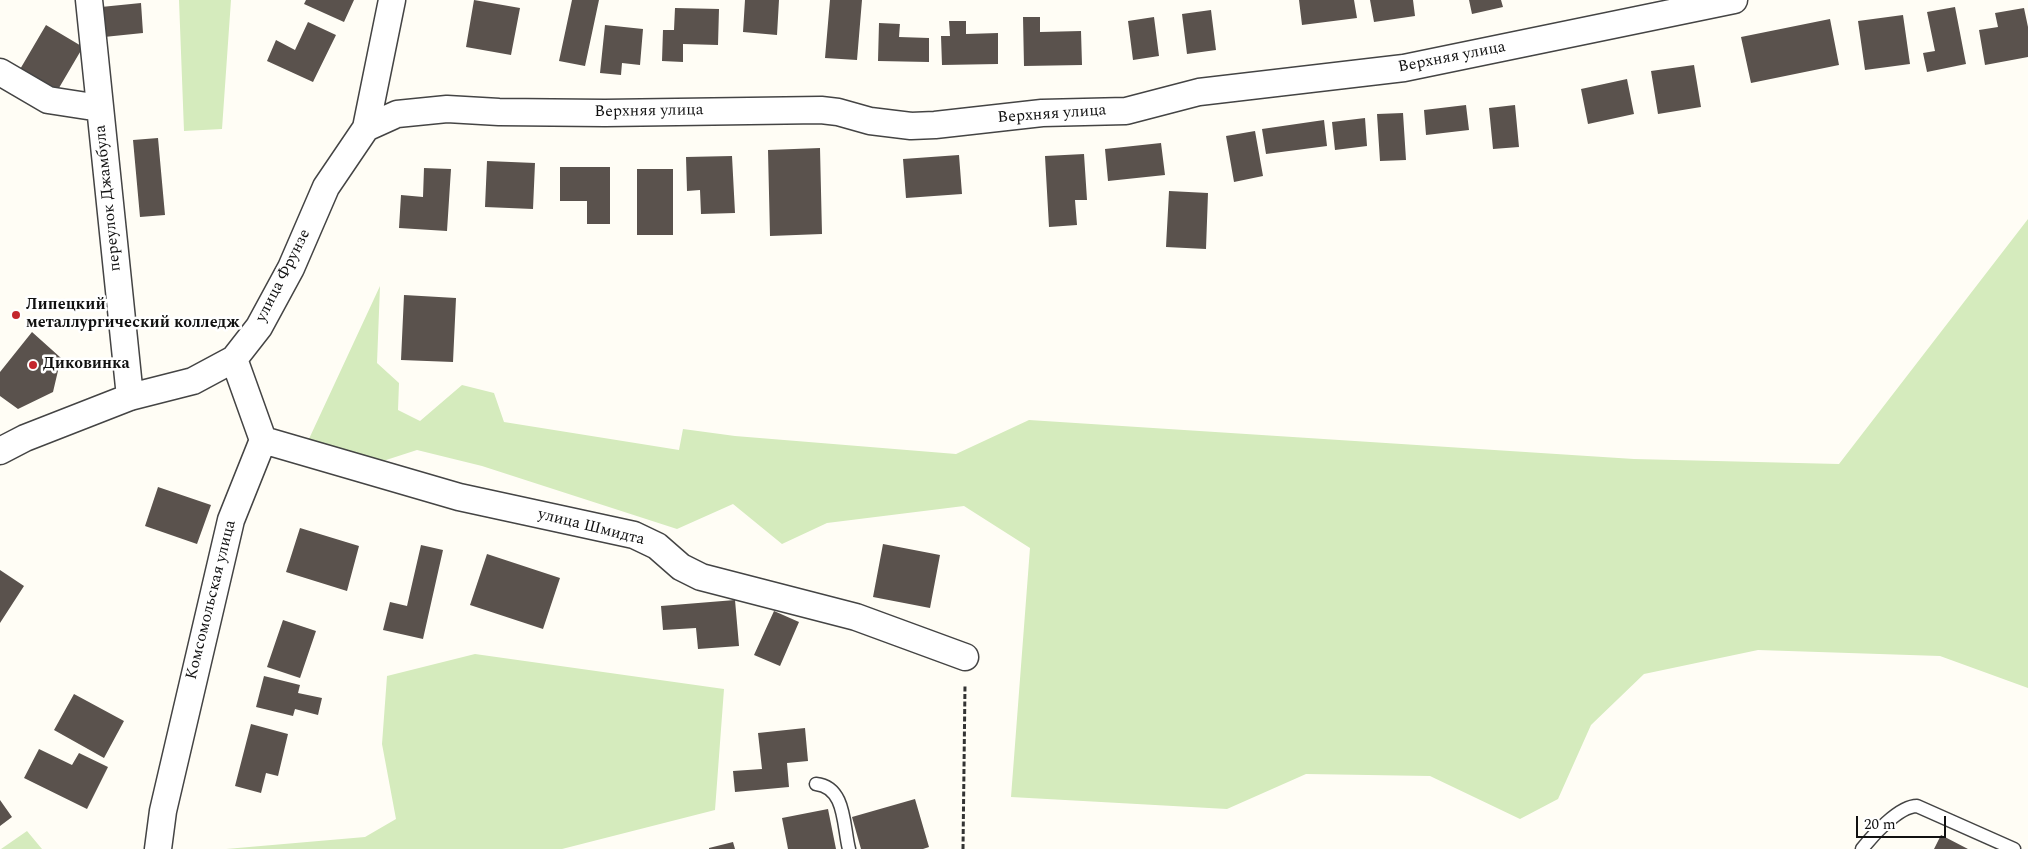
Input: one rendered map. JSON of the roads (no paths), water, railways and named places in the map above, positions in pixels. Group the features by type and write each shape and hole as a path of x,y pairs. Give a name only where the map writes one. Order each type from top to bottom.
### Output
{"street":[{"name":"переулок Джамбула","path":"89,0 130,397"},
{"path":"366,128 392,0"},
{"name":"Верхняя улица","path":"366,128 397,114 446,109 499,112 605,113 821,110 838,112 870,122 911,126 1042,114 1126,111 1199,92 1404,68 1734,0"},
{"path":"0,72 48,100 100,108"},
{"name":"улица Фрунзе","path":"0,451 24,438 130,397 193,381 234,359 258,327 291,268 326,187 366,128"},
{"path":"234,359 263,440"},
{"name":"улица Шмидта","path":"263,440 459,497 634,535 657,546 681,567 701,577 856,618 965,657"},
{"name":"Комсомольская улица","path":"158,849 163,811 230,520 263,440"}],"lane":[{"path":"816,784 826,785 834,792 840,802 848,849"},
{"path":"1862,849 1897,815 1910,806 1918,806 2014,849"}],"place":[{"name":"Липецкий металлургический колледж","path":"16,315"},
{"name":"Диковинка","path":"33,365"}]}
